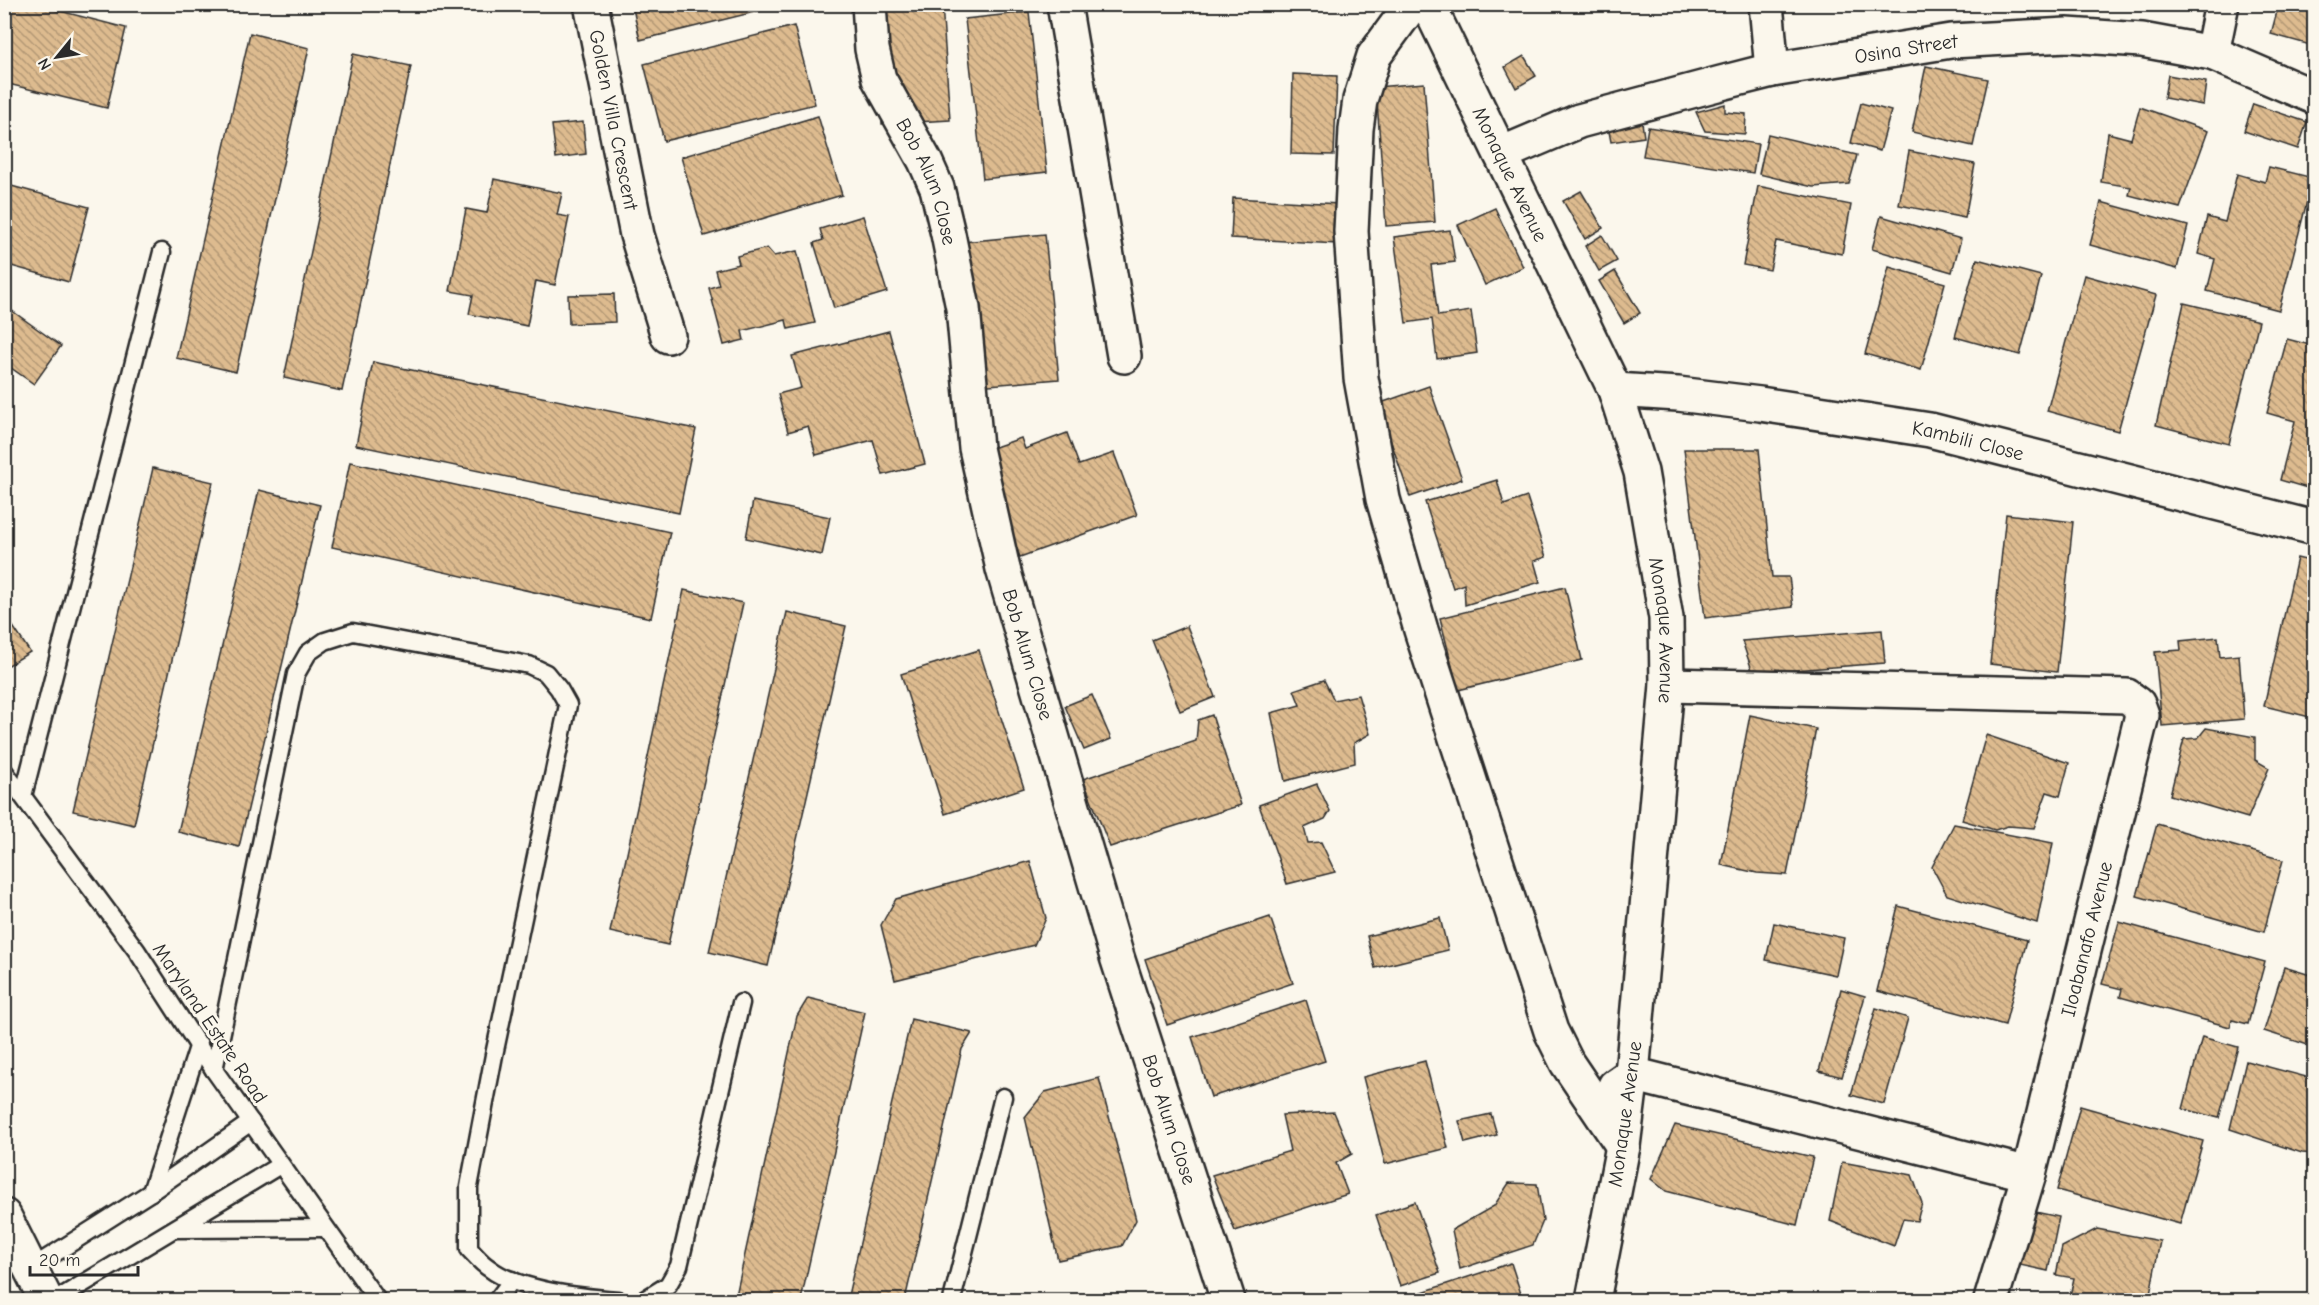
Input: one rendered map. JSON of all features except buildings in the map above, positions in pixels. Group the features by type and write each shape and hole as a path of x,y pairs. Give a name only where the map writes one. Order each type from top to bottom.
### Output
{"street":[{"name":"Golden Villa Crescent","path":"591,4 637,235 668,336"},
{"name":"Bob Alum Close","path":"869,4 872,49 879,79 925,161 937,188 948,234 963,308 976,448 1003,569 1117,957 1228,1300"},
{"path":"1064,4 1124,356"},
{"path":"1412,4 1374,56 1360,100 1356,129 1351,231 1361,378 1383,499 1431,663 1551,1031 1567,1063 1623,1146"},
{"name":"Monaque Avenue","path":"1428,4 1452,58 1502,153 1615,390 1641,472 1666,618 1667,685 1632,1074 1623,1146 1593,1300"},
{"path":"1766,4 1772,70"},
{"path":"2212,53 2222,4"},
{"name":"Osina Street","path":"1502,153 1579,122 1772,70 1951,41 2067,35 2142,39 2212,53 2314,97"},
{"name":"Kambili Close","path":"1615,390 1678,394 1760,404 1930,430 2314,528"},
{"name":"Iloabanafo Avenue","path":"1667,685 2127,696 2138,704 2142,715 2030,1174 1991,1300"},
{"path":"1594,1100 1632,1074 2030,1174"},
{"path":"4,1216 46,1300"}],"lane":[{"path":"23,796 162,252"},
{"path":"214,1070 296,674 308,653 324,641 353,632 500,658 529,665 546,673 568,705 494,1055 469,1187 469,1249 490,1269 512,1280 559,1294 618,1300"},
{"name":"Maryland Estate Road","path":"4,771 137,951 214,1070 377,1300"},
{"path":"653,1298 668,1284 679,1266 741,1003"},
{"path":"151,1192 199,1044"},
{"path":"952,1300 1003,1097"},
{"path":"30,1269 151,1192 252,1122"},
{"path":"56,1300 280,1165"},
{"path":"174,1228 325,1228"},
{"path":"497,1300 512,1280"}]}
